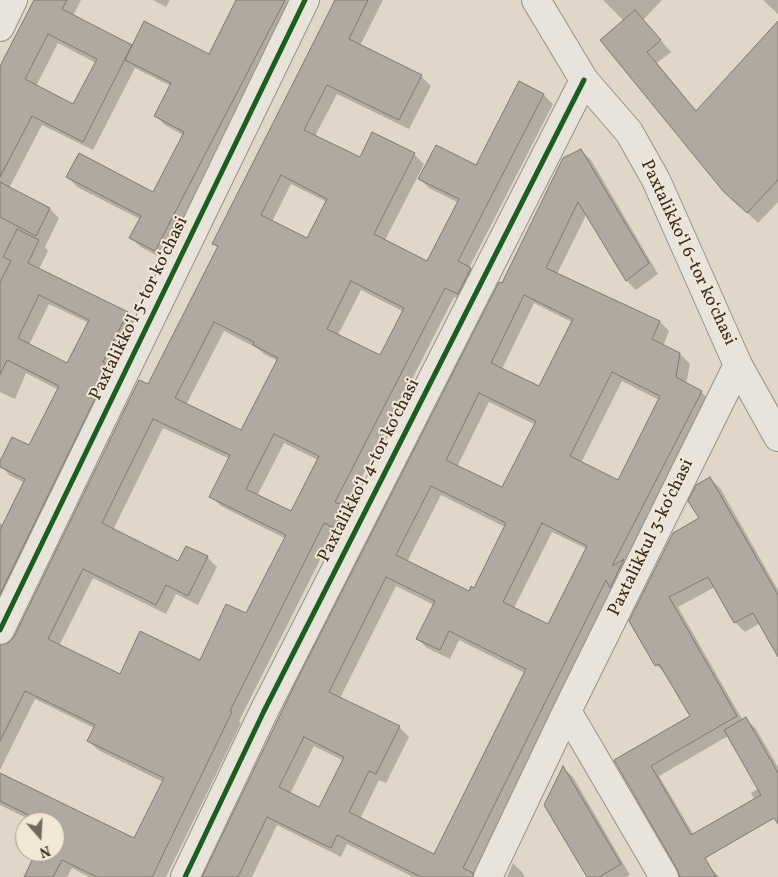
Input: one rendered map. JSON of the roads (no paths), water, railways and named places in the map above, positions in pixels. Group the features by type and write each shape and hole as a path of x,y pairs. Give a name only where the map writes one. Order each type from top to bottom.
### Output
{"street":[{"path":"0,26 13,0"},
{"name":"Paxtalikkoʻl 5-tor koʻchasi","path":"0,630 304,0"},
{"name":"Paxtalikkoʻl 6-tor koʻchasi","path":"536,0 584,80 629,132 656,180 738,365 778,437"},
{"name":"Paxtalikkoʻl 4-tor koʻchasi","path":"185,877 264,711 584,80"},
{"name":"Paxtalikkul 3-koʻchasi","path":"488,877 567,710 738,365"},
{"path":"567,710 664,877"}]}
